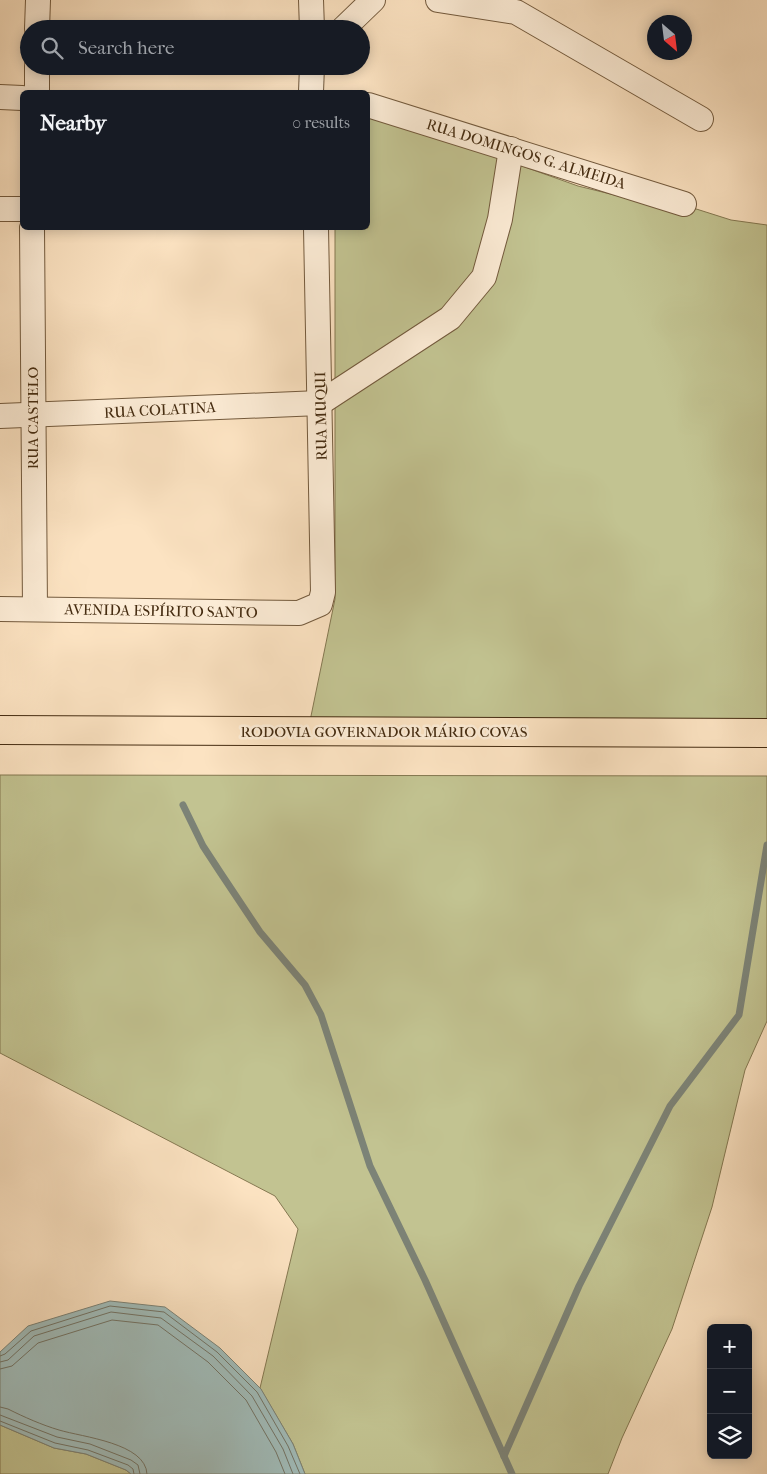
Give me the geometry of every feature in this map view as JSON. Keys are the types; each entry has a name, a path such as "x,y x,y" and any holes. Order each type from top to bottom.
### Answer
{"main road":[{"name":"RODOVIA GOVERNADOR MÁRIO COVAS","path":"0,730 767,732"}],"street":[{"path":"38,0 38,20"},
{"path":"311,0 312,20"},
{"path":"352,20 373,0"},
{"path":"438,0 521,6 701,119"},
{"path":"37,75 37,90"},
{"path":"0,97 20,98"},
{"name":"RUA DOMINGOS G. ALMEIDA","path":"370,106 684,204"},
{"path":"320,403 450,318 484,277 500,219 511,149"},
{"path":"0,209 20,209"},
{"name":"RUA CASTELO","path":"32,230 35,609"},
{"name":"RUA MUQUI","path":"316,230 323,592 320,604"},
{"name":"RUA COLATINA","path":"0,416 320,403"},
{"name":"AVENIDA ESPÍRITO SANTO","path":"0,610 299,613 320,604"}],"green space":[{"path":"370,117 424,131 578,186 659,206 690,207 731,220 767,225 767,721 310,721 335,599 335,230 370,230"},
{"path":"0,775 767,776 767,1021 745,1070 712,1207 672,1329 622,1438 608,1474 305,1474 293,1444 260,1388 298,1229 275,1196 0,1053"},
{"path":"0,1425 54,1448 86,1454 126,1470 131,1474 0,1474"}],"water":[{"path":"110,1301 165,1307 220,1348 261,1389 293,1444 305,1474 131,1474 126,1470 86,1454 54,1448 0,1425 0,1352 28,1326"}],"waterway":[{"path":"183,805 203,846 220,872 260,932 305,985 321,1015 370,1166 425,1280 512,1474"},
{"path":"504,1456 579,1286 670,1106 739,1015 767,845"}]}
